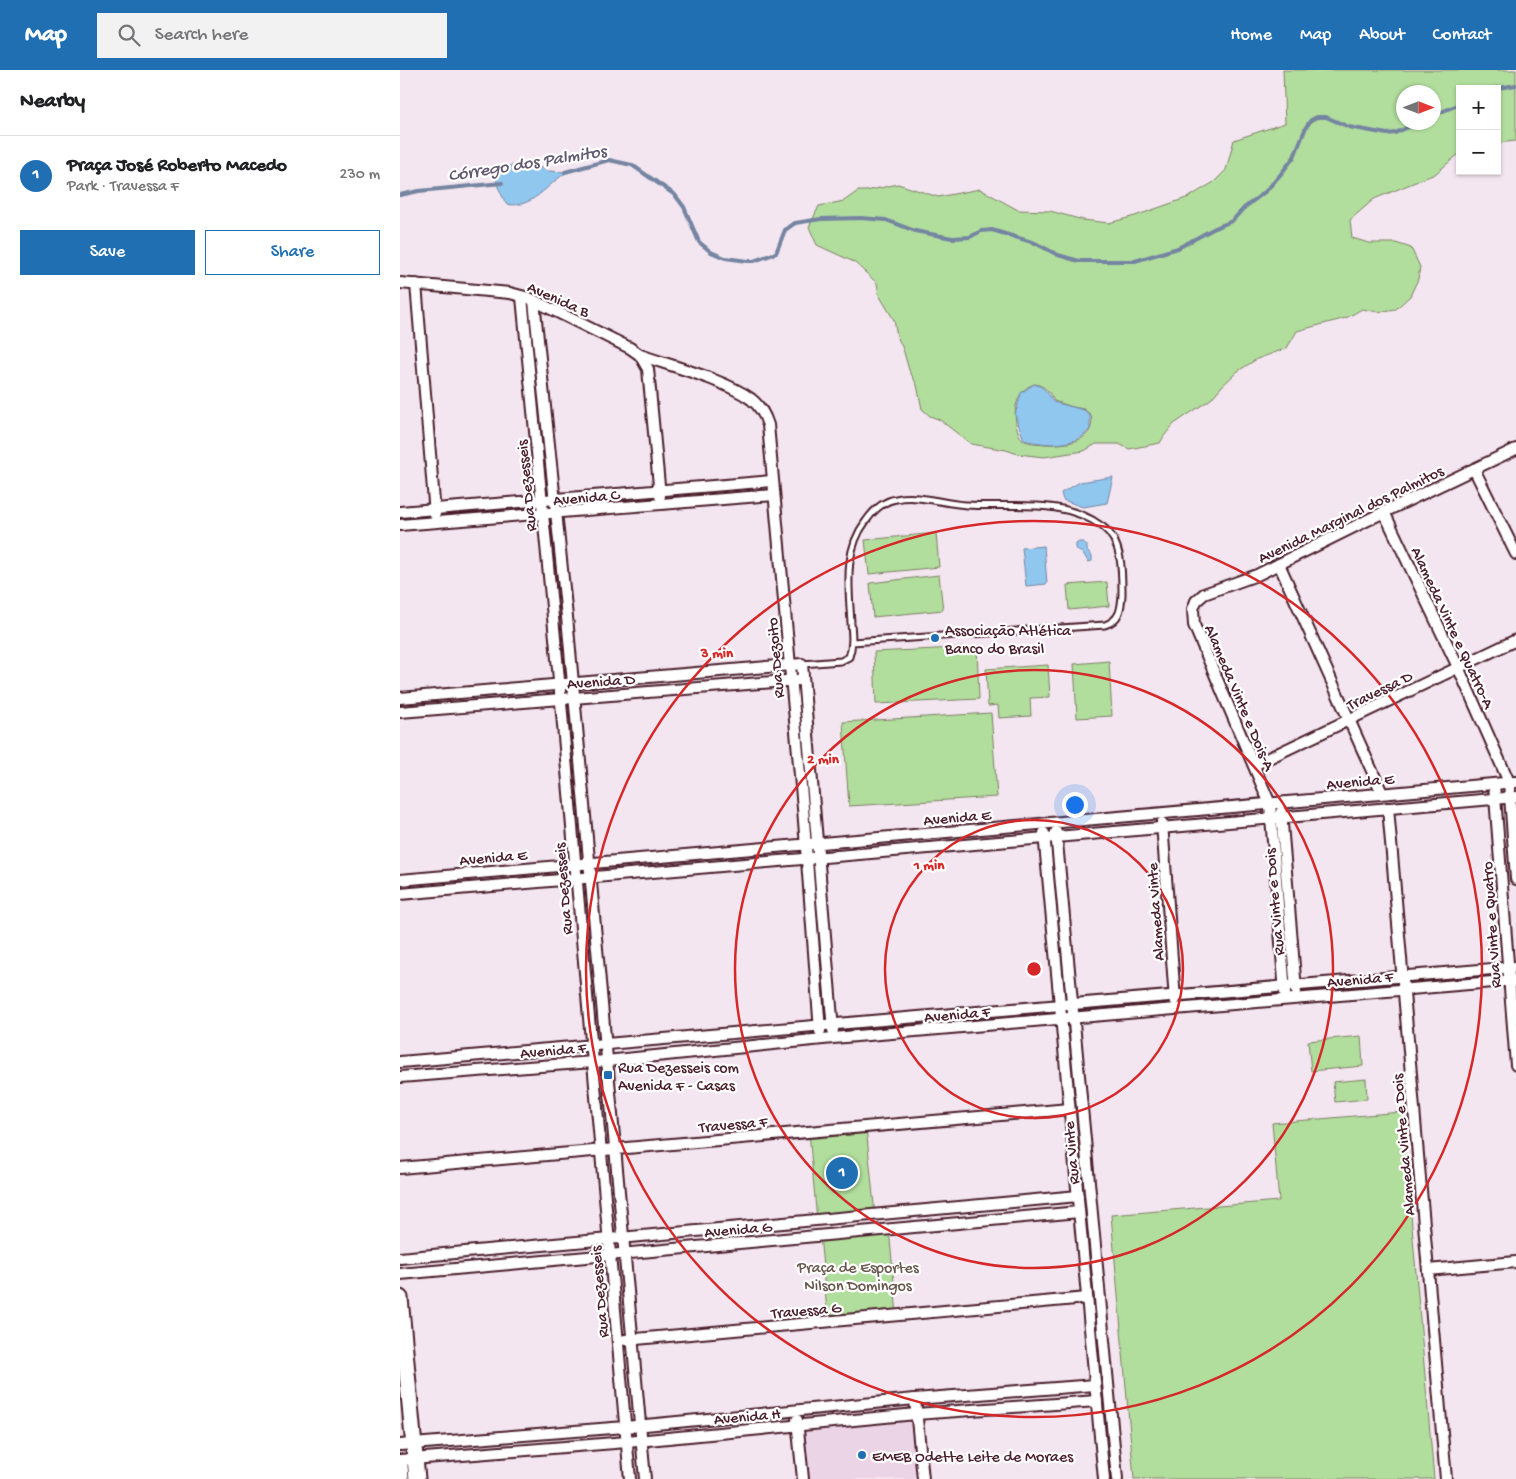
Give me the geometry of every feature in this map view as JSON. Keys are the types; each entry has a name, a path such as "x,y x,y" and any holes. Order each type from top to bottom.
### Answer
{"street":[{"name":"Avenida B","path":"400,283 510,294 522,297 534,301 640,354"},
{"path":"416,284 436,522"},
{"name":"Rua Dezesseis","path":"522,297 560,684 630,1479"},
{"name":"Rua Dezesseis","path":"534,301 573,683 645,1479"},
{"path":"640,354 648,369 661,504"},
{"name":"Rua Dezoito","path":"640,354 725,385 745,396 758,406 766,416 790,666 820,1040"},
{"name":"Avenida Marginal dos Palmitos","path":"1196,601 1204,594 1247,579 1516,449"},
{"path":"1474,469 1516,554"},
{"name":"Avenida C","path":"400,512 772,481"},
{"name":"Avenida C","path":"400,525 774,495"},
{"name":"Alameda Vinte e Quatro-A","path":"1384,512 1512,782"},
{"path":"1279,564 1382,793"},
{"name":"Alameda Vinte e Dois-A","path":"1196,601 1192,613 1194,625 1254,765 1275,803"},
{"name":"Travessa D","path":"1254,765 1516,640"},
{"name":"Avenida D","path":"400,698 790,666 806,671"},
{"name":"Rua Dezoito","path":"806,671 817,858 833,1038"},
{"name":"Avenida D","path":"400,712 791,680 806,671"},
{"name":"Avenida E","path":"400,880 1512,782"},
{"name":"Rua Vinte e Quatro","path":"1512,782 1516,879"},
{"name":"Rua Vinte e Quatro","path":"1494,784 1512,967 1516,1065"},
{"name":"Avenida E","path":"400,894 1513,797"},
{"name":"Rua Vinte e Dois","path":"1275,803 1291,999"},
{"name":"Alameda Vinte e Dois","path":"1388,808 1446,1479"},
{"name":"Alameda Vinte","path":"1162,814 1176,1009"},
{"name":"Rua Vinte","path":"1055,823 1117,1479"},
{"name":"Rua Vinte","path":"1044,824 1060,1019 1104,1479"},
{"name":"Avenida F","path":"400,1062 1512,967"},
{"name":"Avenida F","path":"400,1077 606,1060 833,1038 1512,981"},
{"name":"Travessa F","path":"400,1168 1069,1109"},
{"name":"Avenida G","path":"400,1258 608,1238 856,1218 1078,1196"},
{"name":"Avenida G","path":"400,1274 1079,1212"},
{"path":"856,1218 858,1232"},
{"path":"538,1245 540,1261"},
{"path":"1428,1270 1516,1262"},
{"path":"400,1298 407,1452 417,1479"},
{"name":"Travessa G","path":"618,1341 1087,1298"},
{"name":"Avenida H","path":"407,1452 640,1425 915,1399 1095,1385"},
{"path":"915,1399 923,1479"},
{"name":"Avenida H","path":"407,1452 627,1442 916,1414 1097,1401"},
{"path":"796,1411 803,1479"},
{"path":"400,1466 401,1479"}],"lane":[{"path":"806,671 816,663 845,660 850,655 852,642 849,574 852,546 866,520 879,506 890,500 895,498 915,498 967,505 1049,506 1088,518 1104,528 1117,546 1120,562 1121,605 1120,614 1111,623 1105,625 852,642"},
{"path":"806,671 816,663"}],"shaded area":[{"name":"EMEB Odette Leite de Moraes","path":"913,1422 920,1479 809,1479 805,1430"}],"green space":[{"path":"1283,70 1516,70 1516,141 1501,143 1501,85 1456,85 1456,156 1435,174 1374,199 1350,220 1352,238 1369,243 1396,243 1411,248 1420,267 1418,279 1410,296 1396,309 1378,312 1362,309 1346,318 1297,331 1287,348 1257,359 1238,371 1211,399 1174,424 1160,443 1129,449 1119,444 1096,444 1084,451 1044,457 1018,454 971,444 940,420 930,416 922,409 917,385 909,370 897,336 894,320 879,295 877,283 854,262 817,245 809,227 819,206 844,201 858,191 898,184 938,197 980,189 1018,210 1050,211 1083,220 1109,223 1189,197 1214,182 1226,170 1234,140 1285,123","holes":["1035,384 1041,386 1050,394 1054,401 1084,409 1091,415 1092,424 1084,437 1061,444 1030,443 1022,439 1016,423 1016,406 1022,392 1027,387"]},
{"path":"936,533 939,567 869,574 865,540"},
{"path":"939,575 943,610 873,617 870,583"},
{"path":"1107,582 1109,606 1069,610 1067,585"},
{"path":"977,647 979,699 876,704 874,652"},
{"path":"1109,661 1112,716 1077,718 1074,664"},
{"path":"1048,665 1050,697 1030,698 1031,716 999,718 998,705 988,706 986,669"},
{"path":"991,713 997,797 849,806 843,722"},
{"path":"1361,1036 1363,1066 1311,1071 1308,1041"},
{"path":"1366,1079 1367,1099 1335,1102 1333,1082"},
{"path":"1402,1112 1434,1479 1134,1479 1111,1215 1279,1201 1272,1123"},
{"path":"866,1127 875,1215 817,1221 809,1132"},
{"name":"Praça de Esportes Nilson Domingos","path":"889,1229 897,1315 828,1322 820,1235"}],"water":[{"path":"505,166 537,166 547,171 568,172 532,199 516,205 506,204 498,187 495,172"},
{"path":"1034,384 1044,389 1053,402 1084,410 1090,415 1090,429 1084,435 1068,442 1050,444 1024,440 1015,415 1021,393"},
{"path":"1113,477 1107,503 1083,507 1063,500 1061,493 1080,482"},
{"path":"1079,542 1087,545 1092,561 1088,562 1085,556 1076,549 1076,544"},
{"path":"1044,546 1047,584 1026,586 1022,548"}],"waterway":[{"name":"Córrego dos Palmitos","path":"1501,88 1516,85"},
{"name":"Córrego dos Palmitos","path":"1441,112 1456,106"},
{"name":"Córrego dos Palmitos","path":"565,172 609,160 632,165 675,195 684,207 699,242 711,252 725,258 754,261 776,253 785,230 795,223 821,219 861,218 886,220 915,231 952,238 970,237 981,231 992,230 1035,243 1058,255 1079,261 1135,261 1178,248 1232,221 1244,208 1266,191 1280,175 1294,157 1306,127 1311,120 1317,117 1326,117 1349,127 1387,134 1402,130"},
{"name":"Córrego dos Palmitos","path":"400,195 419,191 502,183"}],"place":[{"name":"Associação Atlética Banco do Brasil","path":"935,638"},
{"name":"Rua Dezesseis com Avenida F - Casas","path":"608,1075"},
{"name":"Praça José Roberto Macedo","path":"842,1173"},
{"name":"EMEB Odette Leite de Moraes","path":"862,1455"}]}
